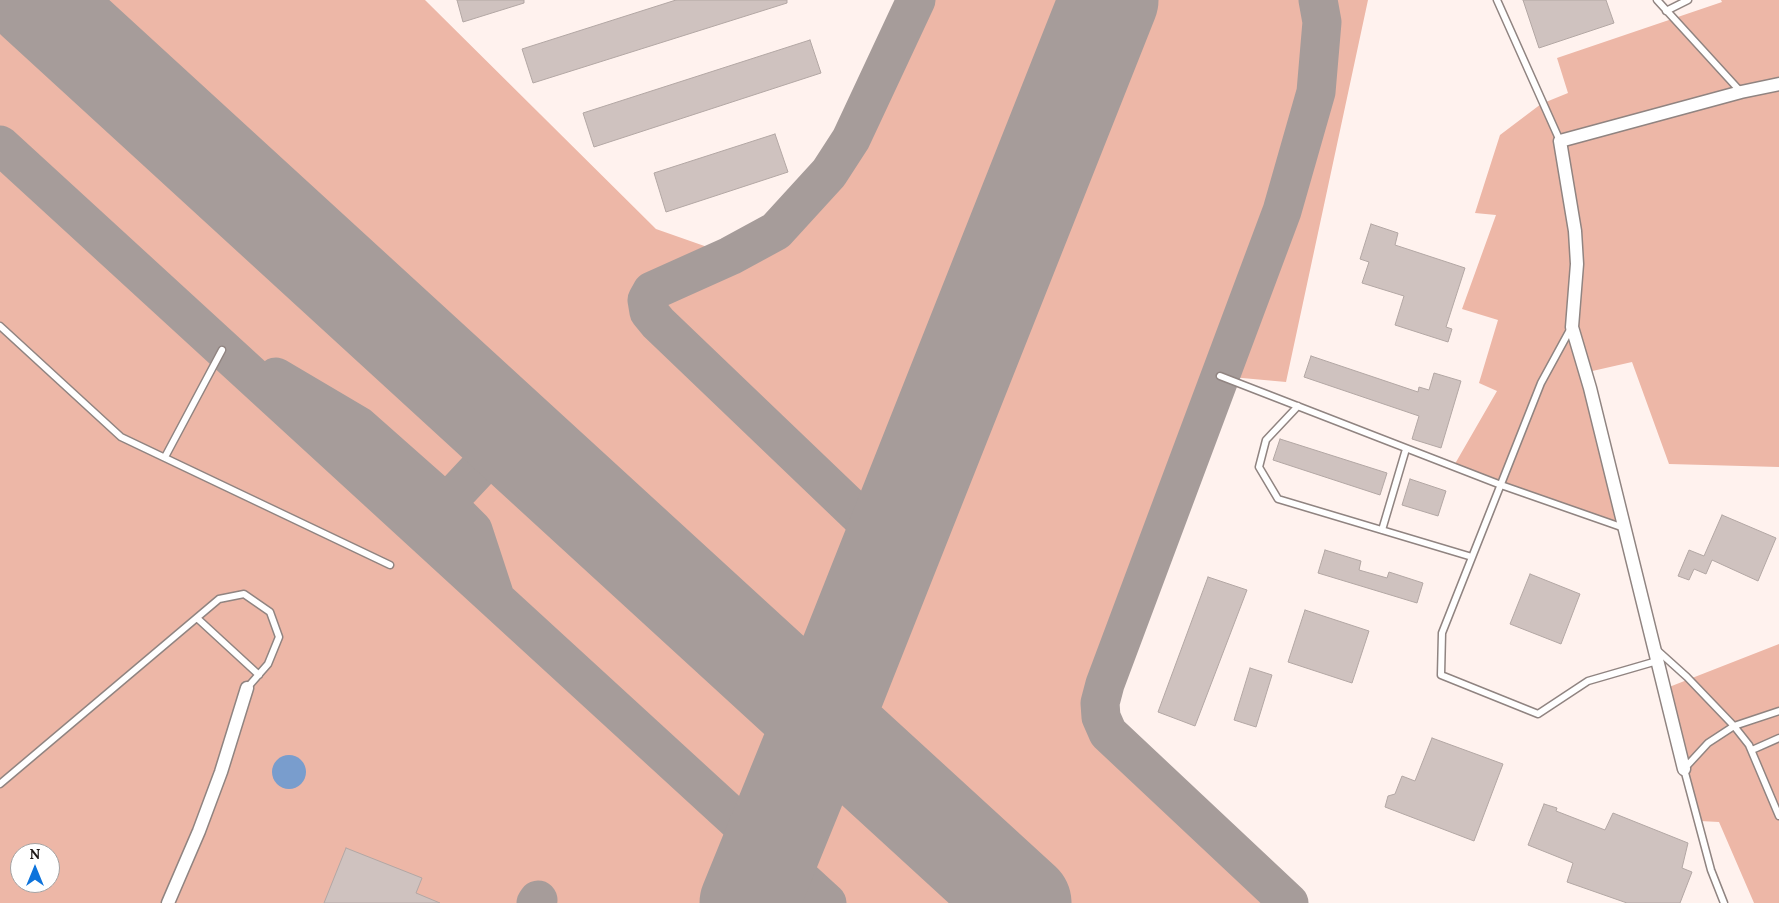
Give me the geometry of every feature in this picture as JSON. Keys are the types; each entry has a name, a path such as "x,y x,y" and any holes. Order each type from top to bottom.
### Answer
{"street":[{"path":"1684,769 1590,388 1572,327 1577,264 1575,231 1560,141 1741,92 1779,84"},
{"path":"168,903 199,831 221,772 247,688"}],"lane":[{"path":"1497,0 1560,141"},
{"path":"1657,0 1741,92"},
{"path":"1666,11 1688,0"},
{"path":"0,326 121,437 390,565"},
{"path":"1572,327 1541,383 1442,633 1440,675 1538,714 1588,681 1657,661"},
{"path":"164,457 222,350"},
{"path":"1220,376 1501,485 1624,528"},
{"path":"1298,406 1266,440 1259,468 1278,499 1472,557"},
{"path":"1382,530 1406,448"},
{"path":"0,784 219,599 244,594 270,612 280,637 268,664 247,688"},
{"path":"197,618 259,675"},
{"path":"1654,648 1688,677 1734,726 1752,750 1779,816"},
{"path":"1724,903 1711,870 1684,769 1708,743 1734,726 1779,711"},
{"path":"1752,750 1779,738"}],"shaded area":[{"path":"0,0 425,0 656,229 713,249 776,231 829,173 851,139 916,0 1368,0 1286,382 1220,376 1142,550 1084,711 1086,725 1093,737 1271,903 0,903"},
{"path":"1721,0 1779,0 1779,467 1669,464 1632,362 1588,372 1622,525 1452,469 1497,391 1479,383 1498,320 1462,309 1496,215 1475,213 1500,135 1541,104 1568,93 1557,58 1722,2"},
{"path":"1779,644 1779,903 1754,903 1719,822 1700,821 1664,689"}],"water":[{"path":"289,755 301,760 306,772 301,784 289,789 277,784 272,772 277,760"}],"building":[{"path":"457,0 524,0 524,3 463,22"},
{"path":"676,0 787,0 787,3 533,83 522,49"},
{"path":"1523,0 1606,0 1614,23 1539,48"},
{"path":"810,40 821,73 594,147 583,113"},
{"path":"775,134 788,172 666,212 654,173"},
{"path":"1371,224 1398,233 1395,245 1465,268 1446,327 1452,329 1448,342 1395,325 1404,296 1362,283 1369,262 1360,259"},
{"path":"1311,356 1418,392 1419,387 1429,390 1434,373 1461,381 1441,448 1412,439 1419,416 1304,377"},
{"path":"1280,439 1387,473 1380,495 1273,460"},
{"path":"1410,479 1446,491 1438,516 1402,505"},
{"path":"1722,515 1776,538 1758,581 1712,560 1706,574 1694,569 1689,580 1678,576 1689,550 1704,556"},
{"path":"1325,550 1361,561 1359,570 1387,578 1389,572 1423,583 1417,603 1318,573"},
{"path":"1530,574 1580,594 1561,644 1510,624"},
{"path":"1208,577 1247,590 1195,726 1158,712"},
{"path":"1305,610 1369,631 1352,683 1288,662"},
{"path":"1250,668 1272,675 1256,727 1234,720"},
{"path":"1432,738 1503,764 1474,841 1385,807 1388,796 1395,794 1402,776 1415,781"},
{"path":"1544,804 1557,808 1556,811 1605,830 1613,813 1688,843 1682,868 1692,872 1680,903 1627,903 1567,882 1573,863 1528,845"},
{"path":"346,848 422,878 416,893 440,903 324,903"}],"taxiway":[{"path":"892,547 658,323 649,312 647,300 652,291 730,256 776,231 829,173 851,139 916,0"},
{"path":"1289,903 1108,733 1101,717 1100,703 1105,684 1282,211 1316,92 1322,22 1318,0"},
{"path":"0,145 827,903"},
{"path":"276,377 359,426 446,503 473,530 495,597"},
{"path":"428,523 511,434"}],"runway":[{"path":"36,0 1022,903"},
{"path":"749,903 1109,0"}]}
